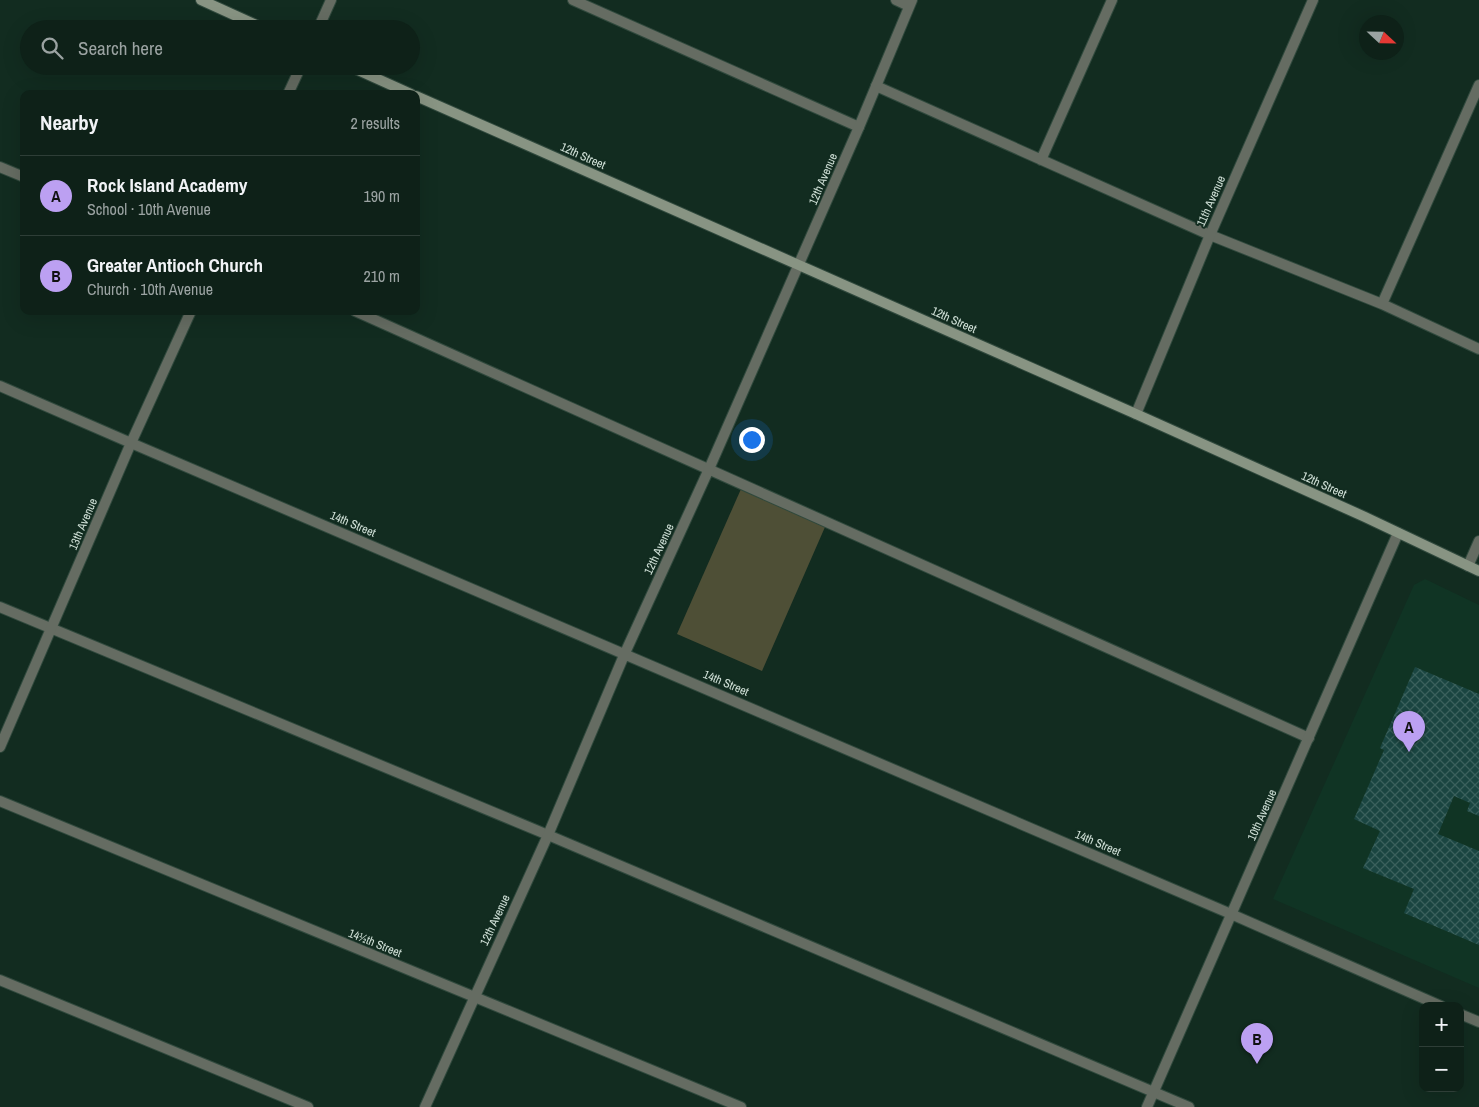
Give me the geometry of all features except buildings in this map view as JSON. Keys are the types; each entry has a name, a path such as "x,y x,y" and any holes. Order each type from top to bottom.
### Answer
{"street":[{"path":"201,0 245,20"},
{"path":"322,20 331,0"},
{"path":"573,0 859,127"},
{"path":"896,0 910,3"},
{"path":"1042,160 1112,0"},
{"name":"11th Avenue","path":"1136,414 1210,235 1313,0"},
{"name":"12th Avenue","path":"425,1107 473,997 548,835 625,653 799,265 910,3"},
{"path":"290,90 297,75"},
{"path":"369,75 402,90"},
{"path":"1382,304 1479,85"},
{"path":"876,86 1210,235 1382,304 1479,349"},
{"name":"12th Street","path":"420,98 1136,414 1479,571"},
{"path":"0,167 20,175"},
{"name":"13th Avenue","path":"0,747 131,443 189,315"},
{"path":"364,315 1310,738"},
{"name":"14th Street","path":"0,386 625,653 1432,1002"},
{"name":"10th Avenue","path":"1147,1107 1310,738 1398,533"},
{"path":"1468,566 1479,541"},
{"path":"0,607 548,835 1189,1107"},
{"name":"14½th Street","path":"0,801 740,1107"},
{"path":"0,980 308,1107"},
{"path":"1464,1016 1479,1022"}],"shaded area":[{"path":"741,489 825,527 762,671 677,634"},
{"path":"1425,579 1479,605 1479,988 1273,899 1414,585"}],"place":[{"name":"Rock Island Academy","path":"1409,752"},
{"name":"Greater Antioch Church","path":"1257,1064"}]}
